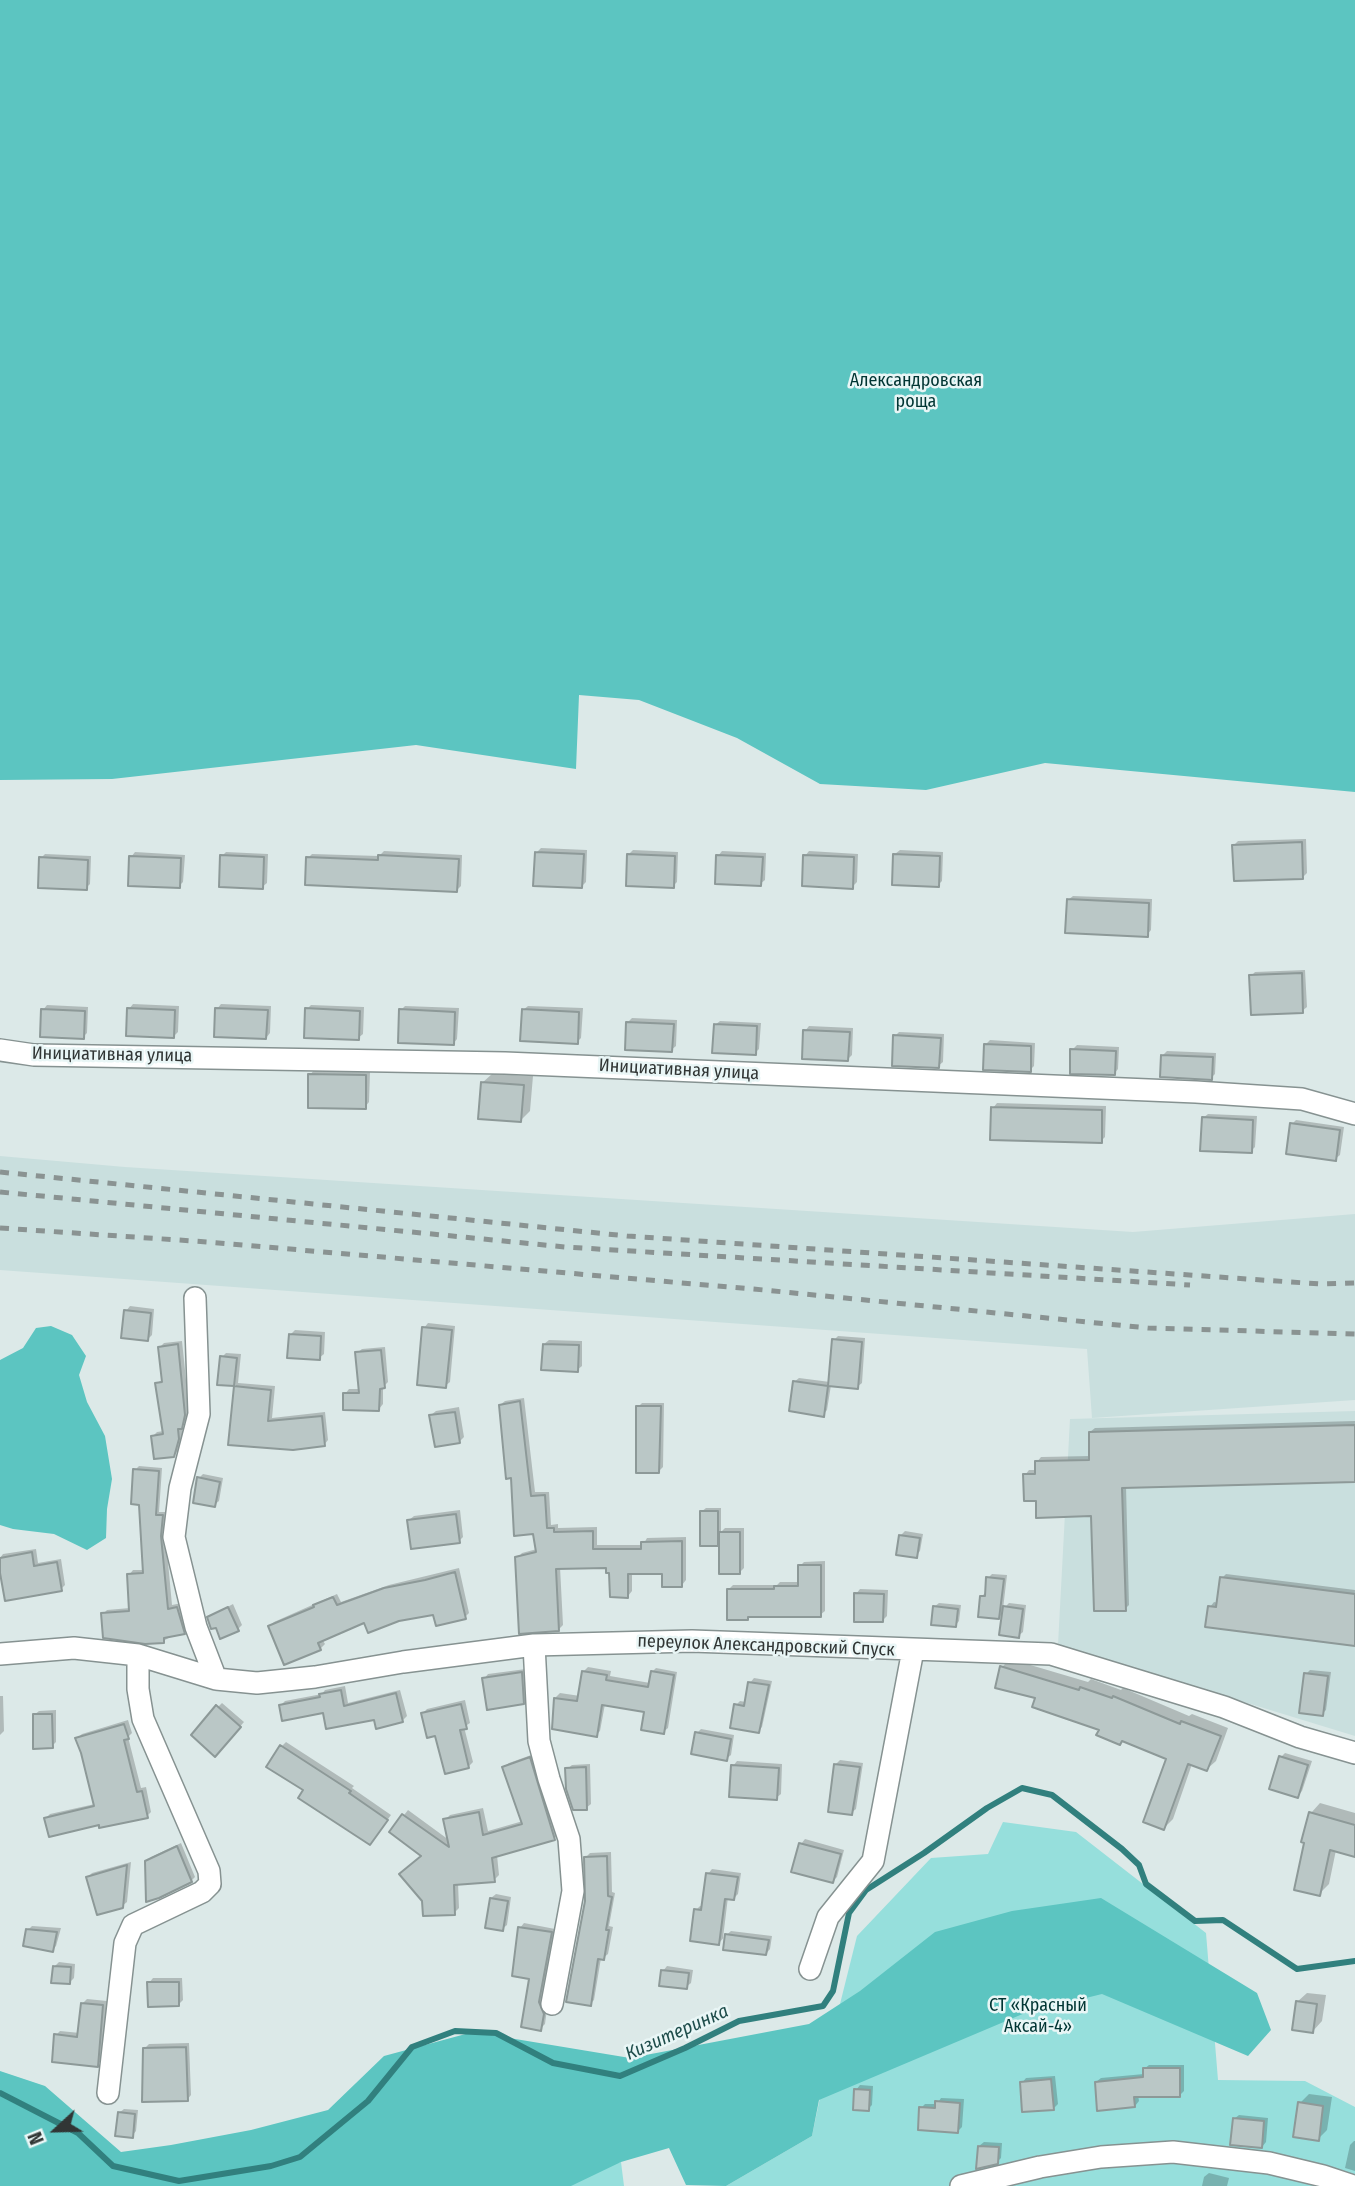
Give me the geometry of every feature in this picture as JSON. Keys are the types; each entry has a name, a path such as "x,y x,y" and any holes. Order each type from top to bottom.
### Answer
{"street":[{"name":"Инициативная улица","path":"0,1050 34,1055 505,1063 1196,1092 1302,1099 1355,1114"},
{"path":"195,1298 199,1414 180,1488 174,1537 196,1627 216,1679"},
{"name":"переулок Александровский Спуск","path":"0,1654 74,1647 138,1655 216,1679 257,1683 534,1645 692,1641 1051,1654 1224,1707 1300,1737 1355,1753"},
{"path":"534,1645 539,1741 569,1839 573,1891 552,2004"},
{"name":"переулок Александровский Спуск","path":"810,1969 828,1917 873,1861 913,1650"},
{"path":"108,2093 128,1934 133,1925 202,1892 210,1884 209,1871 143,1719 138,1689 138,1655"},
{"path":"961,2186 1040,2167 1089,2159 1173,2152 1269,2163 1323,2175 1340,2184"}],"shaded area":[{"path":"0,1156 125,1167 1133,1232 1355,1214 1355,1400 1092,1418 1087,1349 0,1270"},
{"path":"1355,1411 1355,1736 1058,1645 1070,1419"}],"green space":[{"name":"Александровская роща","path":"0,0 1355,0 1355,792 1045,763 926,790 820,784 737,738 639,700 579,695 576,769 416,745 112,779 0,780"},
{"path":"51,1326 72,1335 86,1356 79,1375 87,1402 105,1436 112,1479 106,1538 87,1550 54,1534 0,1525 0,1360 23,1348 36,1328"},
{"name":"СТ «Красный Аксай-4»","path":"1003,1822 1076,1832 1206,1933 1218,2080 1305,2081 1355,2107 1355,2186 726,2186 812,2136 857,1936 931,1858 988,1854"},
{"path":"1101,1898 1257,1993 1271,2030 1248,2056 1102,1994 1025,2013 819,2100 812,2136 726,2186 686,2185 669,2148 621,2162 571,2186 0,2186 0,2071 45,2086 121,2152 171,2145 251,2130 328,2110 384,2056 473,2032 630,2058 809,2024 860,1991 935,1932 1012,1911"},
{"path":"621,2162 624,2186 535,2186"}],"building":[{"path":"1302,842 1303,879 1234,881 1232,845"},
{"path":"535,852 584,854 582,888 533,886"},
{"path":"627,854 675,856 674,888 626,886"},
{"path":"893,854 940,856 939,887 892,885"},
{"path":"220,855 264,857 263,889 219,887"},
{"path":"378,855 459,859 457,892 305,885 306,857 378,860"},
{"path":"716,855 763,857 761,886 715,884"},
{"path":"803,855 854,857 853,889 802,886"},
{"path":"129,856 181,858 180,888 128,886"},
{"path":"39,857 88,860 87,890 38,888"},
{"path":"1067,899 1149,903 1148,937 1065,933"},
{"path":"1302,973 1303,1013 1251,1015 1249,975"},
{"path":"127,1008 175,1010 174,1038 126,1036"},
{"path":"215,1008 268,1010 266,1039 214,1037"},
{"path":"305,1008 360,1011 359,1040 304,1038"},
{"path":"41,1009 85,1011 84,1039 40,1037"},
{"path":"399,1009 455,1012 454,1045 398,1043"},
{"path":"522,1009 579,1012 578,1044 520,1041"},
{"path":"626,1022 674,1024 672,1052 625,1050"},
{"path":"714,1024 757,1026 756,1055 712,1053"},
{"path":"803,1030 850,1032 848,1061 802,1059"},
{"path":"893,1035 941,1038 939,1068 892,1066"},
{"path":"984,1044 1031,1046 1031,1072 983,1070"},
{"path":"1070,1049 1116,1051 1115,1075 1070,1074"},
{"path":"1161,1055 1213,1057 1212,1080 1160,1077"},
{"path":"308,1074 366,1075 366,1109 308,1108"},
{"path":"481,1082 524,1085 521,1122 478,1119"},
{"path":"991,1107 1102,1110 1102,1143 990,1140"},
{"path":"1202,1117 1253,1120 1252,1153 1200,1151"},
{"path":"1290,1123 1340,1130 1336,1161 1286,1154"},
{"path":"124,1310 151,1313 148,1341 121,1338"},
{"path":"422,1327 452,1330 446,1388 417,1385"},
{"path":"289,1334 321,1336 320,1360 287,1358"},
{"path":"832,1339 862,1342 858,1389 828,1386"},
{"path":"178,1344 185,1415 182,1429 178,1429 179,1439 174,1457 154,1459 151,1436 163,1434 155,1383 162,1382 158,1347"},
{"path":"543,1344 579,1345 578,1372 541,1370"},
{"path":"381,1350 385,1388 380,1389 379,1411 343,1410 343,1393 359,1393 355,1352"},
{"path":"220,1356 237,1358 234,1386 217,1385"},
{"path":"793,1381 828,1386 824,1417 789,1411"},
{"path":"234,1386 271,1390 268,1421 322,1416 325,1446 293,1450 228,1445"},
{"path":"520,1401 531,1496 545,1495 547,1528 554,1528 554,1532 593,1531 593,1549 641,1549 641,1542 682,1541 682,1587 662,1587 662,1574 628,1574 628,1598 610,1597 609,1573 606,1573 606,1568 556,1569 559,1631 519,1634 515,1557 536,1552 533,1534 514,1536 511,1478 506,1479 499,1405"},
{"path":"636,1406 661,1406 659,1473 636,1473"},
{"path":"455,1412 460,1443 435,1447 429,1415"},
{"path":"1355,1425 1355,1482 1122,1488 1126,1611 1094,1611 1091,1516 1036,1518 1036,1501 1024,1501 1023,1474 1035,1474 1035,1461 1089,1460 1089,1432"},
{"path":"133,1469 159,1471 156,1515 163,1515 161,1536 168,1609 177,1607 185,1634 164,1638 164,1643 145,1644 103,1638 101,1613 129,1611 127,1574 143,1573 139,1505 131,1504"},
{"path":"197,1477 220,1482 215,1507 193,1503"},
{"path":"700,1511 718,1511 718,1546 700,1546"},
{"path":"456,1514 460,1543 411,1549 407,1520"},
{"path":"719,1532 740,1532 740,1574 719,1574"},
{"path":"899,1535 920,1538 917,1558 896,1555"},
{"path":"32,1552 34,1566 57,1562 62,1591 5,1601 0,1558"},
{"path":"798,1565 821,1565 821,1617 748,1617 748,1620 727,1620 727,1589 798,1586"},
{"path":"455,1572 466,1619 436,1626 433,1615 399,1621 368,1633 364,1623 318,1643 321,1650 284,1665 268,1626 333,1597 337,1605 384,1588"},
{"path":"986,1577 1004,1579 999,1619 978,1617 980,1596 985,1596"},
{"path":"1220,1577 1355,1594 1355,1646 1205,1627 1208,1606 1216,1607"},
{"path":"854,1593 884,1594 883,1622 854,1622"},
{"path":"933,1606 958,1609 956,1627 931,1625"},
{"path":"1003,1606 1023,1609 1019,1638 999,1635"},
{"path":"228,1607 239,1631 220,1639 216,1628 211,1629 207,1617"},
{"path":"1000,1666 1079,1690 1080,1687 1112,1698 1113,1696 1180,1724 1181,1721 1221,1736 1207,1771 1188,1764 1164,1830 1143,1822 1166,1759 1122,1741 1120,1745 1096,1735 1099,1730 1032,1707 1035,1698 995,1688"},
{"path":"582,1671 607,1675 606,1680 648,1687 651,1671 674,1675 664,1734 641,1730 644,1712 602,1705 597,1737 552,1729 554,1698 577,1701"},
{"path":"522,1672 524,1704 487,1710 482,1678"},
{"path":"1304,1673 1328,1676 1323,1716 1299,1713"},
{"path":"748,1682 769,1685 759,1733 730,1728 734,1704 744,1706"},
{"path":"341,1690 344,1706 396,1693 403,1722 376,1729 374,1720 326,1729 323,1713 282,1721 279,1705"},
{"path":"461,1704 467,1729 460,1730 469,1768 445,1774 435,1736 427,1738 421,1713"},
{"path":"216,1705 241,1727 215,1757 191,1735"},
{"path":"33,1714 52,1714 53,1748 33,1749"},
{"path":"124,1724 129,1739 124,1740 137,1792 142,1791 148,1818 99,1828 99,1825 49,1837 44,1818 94,1806 75,1738"},
{"path":"695,1732 731,1739 727,1761 691,1754"},
{"path":"280,1745 351,1791 349,1793 388,1820 370,1845 298,1798 303,1790 266,1767"},
{"path":"1279,1756 1308,1765 1298,1798 1269,1789"},
{"path":"530,1757 555,1840 492,1858 495,1882 454,1885 455,1915 423,1916 422,1901 399,1874 421,1856 389,1832 402,1814 449,1847 443,1819 479,1812 483,1835 522,1824 502,1767"},
{"path":"834,1764 860,1767 852,1815 828,1812"},
{"path":"731,1765 779,1768 777,1800 729,1797"},
{"path":"586,1767 587,1810 573,1810 566,1789 565,1768"},
{"path":"1309,1812 1355,1825 1355,1857 1330,1850 1320,1896 1294,1890 1304,1843 1301,1842"},
{"path":"799,1843 841,1854 833,1883 791,1872"},
{"path":"177,1846 192,1882 146,1902 145,1861"},
{"path":"607,1856 608,1896 612,1897 604,1960 598,1959 591,2006 566,2002 585,1901 584,1857"},
{"path":"127,1865 123,1908 97,1915 86,1877"},
{"path":"706,1873 738,1877 734,1900 725,1899 719,1945 690,1941 694,1909 701,1910"},
{"path":"490,1898 508,1901 503,1931 485,1928"},
{"path":"518,1927 552,1932 539,2002 544,2014 541,2031 521,2027 529,1979 512,1976"},
{"path":"26,1929 57,1932 53,1952 23,1946"},
{"path":"725,1934 769,1940 766,1955 723,1950"},
{"path":"53,1966 71,1967 70,1984 51,1983"},
{"path":"661,1970 689,1973 687,1989 659,1986"},
{"path":"147,1982 179,1982 179,2006 148,2007"},
{"path":"1296,2001 1317,2004 1313,2033 1292,2030"},
{"path":"81,2003 103,2005 98,2067 52,2062 54,2034 77,2037"},
{"path":"186,2047 188,2101 142,2102 143,2048"},
{"path":"1143,2068 1180,2068 1180,2097 1134,2097 1135,2107 1097,2111 1095,2082 1143,2077"},
{"path":"1051,2079 1054,2110 1022,2112 1020,2082"},
{"path":"854,2089 870,2090 869,2111 853,2110"},
{"path":"935,2101 960,2103 958,2133 918,2130 919,2107 935,2108"},
{"path":"1298,2102 1323,2106 1319,2141 1293,2137"},
{"path":"118,2112 135,2114 133,2138 115,2136"},
{"path":"1233,2118 1264,2121 1262,2148 1230,2145"},
{"path":"978,2146 999,2147 998,2164 976,2169"}],"waterway":[{"name":"Кизитеринка","path":"0,2093 78,2133 113,2166 179,2181 271,2166 300,2157 368,2101 412,2047 455,2031 496,2033 553,2063 620,2076 739,2021 823,2006 833,1991 849,1913 866,1890 987,1808 1022,1788 1052,1795 1122,1849 1139,1865 1146,1884 1195,1921 1223,1920 1297,1969 1355,1961"}],"railway":[{"path":"0,1172 627,1236 1320,1284 1355,1283"},
{"path":"0,1192 565,1247 1190,1285"},
{"path":"0,1228 208,1242 764,1290 1148,1328 1355,1334"}]}
